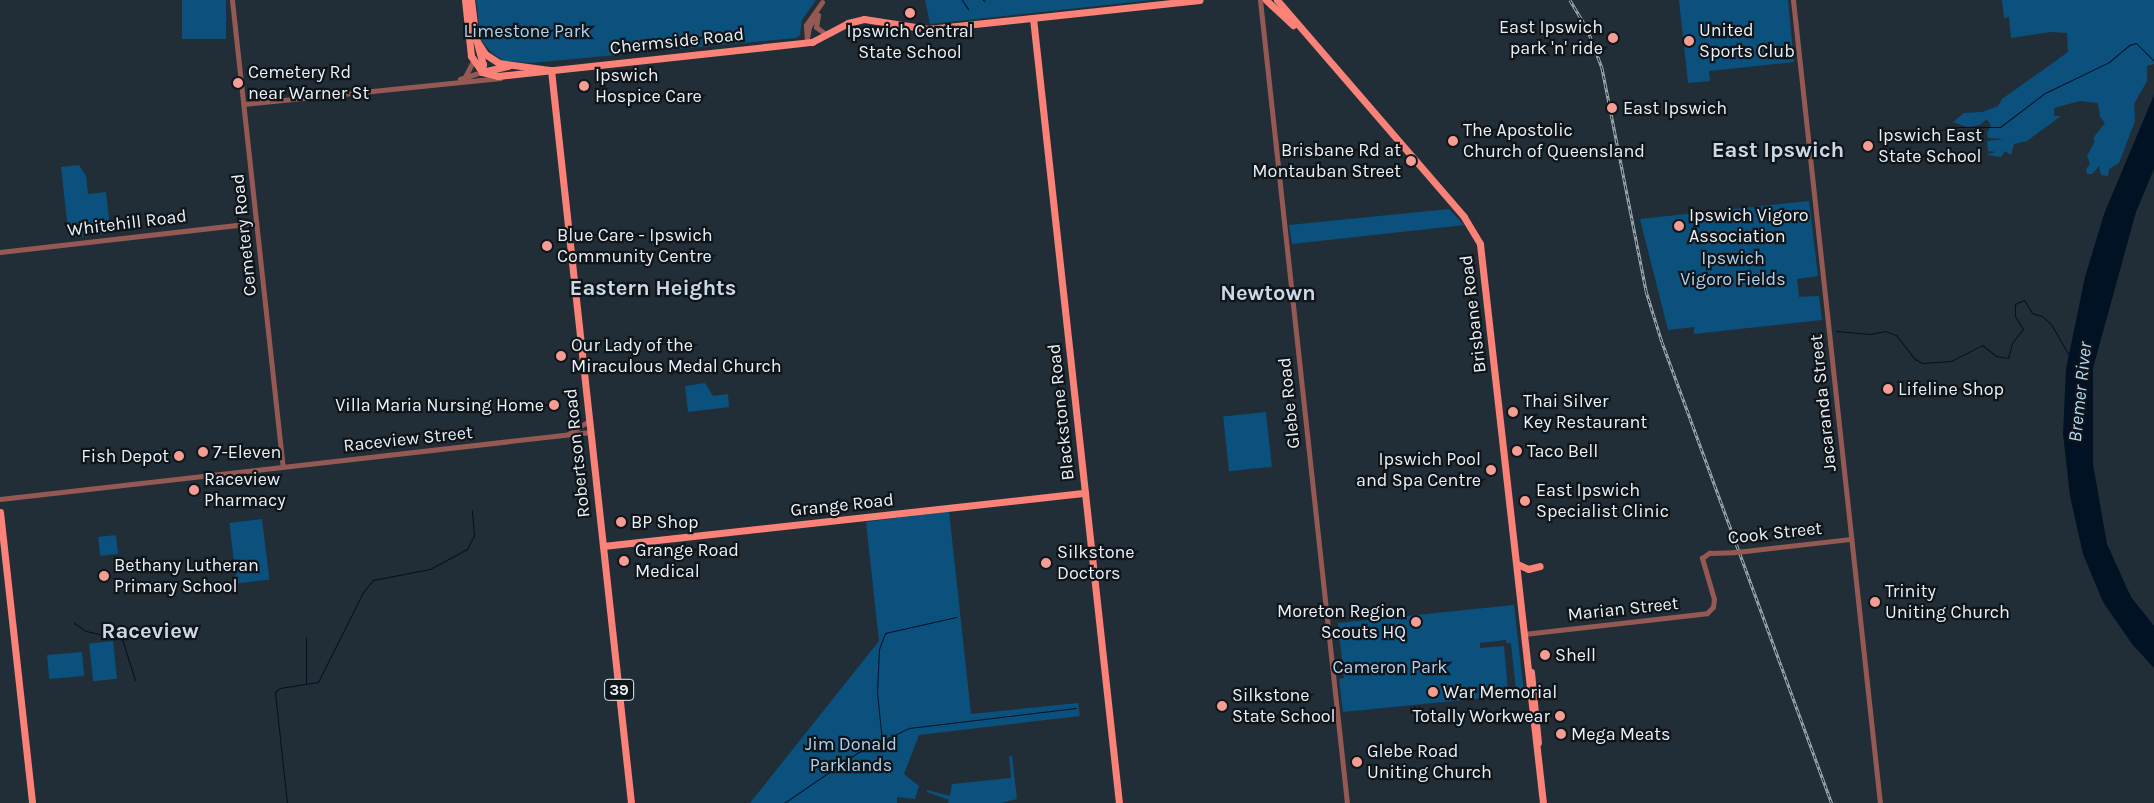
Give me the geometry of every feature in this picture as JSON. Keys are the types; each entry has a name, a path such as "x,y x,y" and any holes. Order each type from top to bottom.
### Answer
{"main road":[{"path":"465,0 482,60 482,72"},
{"path":"472,0 471,26 474,61 482,72 492,76 508,76"},
{"name":"Chermside Road","path":"508,76 816,41 861,19 900,23 928,29 1199,0"},
{"name":"Brisbane Road","path":"1266,0 1275,3 1303,33 1464,217 1478,239 1484,262 1543,803"},
{"name":"Chermside Road","path":"807,41 861,15 880,15 900,23"},
{"name":"Blackstone Road","path":"1033,18 1119,803"},
{"path":"476,40 490,58 509,66"},
{"name":"Chermside Road","path":"482,72 509,66 551,70"},
{"name":"Robertson Road","path":"551,70 631,803"},
{"name":"Grange Road","path":"603,546 1085,493"},
{"path":"0,512 32,803"},
{"path":"1517,564 1528,569 1540,566"}],"street":[{"name":"Cemetery Road","path":"232,0 284,466"},
{"name":"Glebe Road","path":"1260,0 1347,803"},
{"name":"Jacaranda Street","path":"1793,0 1880,803"},
{"path":"807,41 809,27 822,1"},
{"path":"807,41 806,24 822,1"},
{"path":"1261,12 1275,3"},
{"path":"818,12 816,27 823,32"},
{"path":"464,79 474,61"},
{"name":"Chermside Road","path":"464,79 482,72"},
{"name":"Chermside Road","path":"244,104 464,79 508,76"},
{"name":"Whitehill Road","path":"0,252 256,223"},
{"path":"565,435 589,421"},
{"name":"Raceview Street","path":"0,499 590,432"},
{"name":"Cook Street","path":"1714,599 1701,565 1702,556 1851,539"},
{"name":"Marian Street","path":"1524,634 1704,614 1712,610 1714,599"}],"green space":[{"path":"182,0 226,0 226,39 182,39"},
{"name":"Limestone Park","path":"476,0 816,0 802,20 800,35 796,38 531,63 504,61 492,53 481,40"},
{"path":"925,0 1153,0 930,24"},
{"path":"1679,0 1788,0 1794,62 1709,71 1710,81 1688,83"},
{"path":"2002,0 2154,0 2154,64 2147,66 2147,81 2134,104 2135,121 2119,163 2109,169 2108,176 2101,175 2099,166 2092,174 2087,174 2086,169 2090,164 2087,156 2095,141 2093,138 2105,123 2100,117 2098,103 2080,101 2054,108 2054,116 2061,116 2027,141 2014,144 2011,155 2005,151 2001,157 1986,155 1996,152 1988,151 1987,141 2004,139 1988,138 1987,133 1991,126 1987,119 1980,125 1967,127 1953,122 1964,113 1982,112 1998,106 2002,99 2068,52 2067,33 2051,32 2011,38 2009,17 2004,18"},
{"path":"79,165 86,176 88,194 106,192 110,228 105,234 69,238 61,167"},
{"name":"Ipswich Vigoro Fields","path":"1809,201 1818,276 1797,279 1799,297 1819,296 1822,320 1694,334 1694,327 1668,330 1640,219"},
{"path":"1449,209 1464,225 1292,244 1289,225"},
{"path":"705,383 713,396 728,394 729,407 688,412 685,386"},
{"path":"1266,412 1272,467 1229,471 1223,416"},
{"name":"Jim Donald Parklands","path":"949,511 971,714 1078,703 1080,716 919,735 904,774 919,786 915,799 897,797 897,803 750,803 879,641 866,522"},
{"path":"262,519 269,580 237,584 229,523"},
{"path":"116,535 118,554 100,556 98,537"},
{"name":"Cameron Park","path":"1514,605 1524,694 1343,712 1339,679 1344,678 1338,623","holes":["1506,640 1506,643 1511,643 1516,690 1508,691 1504,646 1480,648 1480,643"]},
{"path":"113,641 117,679 93,681 89,644"},
{"path":"82,652 84,676 49,679 47,655"},
{"path":"1009,756 1012,756 1017,799 1001,803 948,803 949,800 927,792 927,790 950,796 952,784 1011,778"}],"water":[{"name":"Bremer River","path":"2154,95 2154,169 2136,212 2093,368 2093,464 2107,544 2131,597 2154,626 2154,668 2132,644 2103,602 2083,554 2070,496 2063,434 2066,369 2085,277 2104,214"}],"waterway":[{"path":"962,0 968,9"},
{"path":"1933,131 1959,127 2000,127 2045,93 2109,62 2129,45 2136,43 2154,61"},
{"path":"1836,331 1870,334 1885,331 1896,335 1915,359 1922,363 1951,361 1982,345 1996,356 2008,358 2012,343 2023,329 2015,316 2015,304 2024,300 2032,313 2042,316 2051,324 2069,355"},
{"path":"287,803 275,692 280,688 318,682 363,592 373,580 430,569 467,549 474,535 472,510"},
{"path":"882,741 877,693 879,649 885,633 956,617"},
{"path":"74,623 86,631 122,639 135,680"},
{"path":"306,637 306,683"},
{"path":"784,803 857,753 909,728 1076,708"}],"railway":[{"path":"1570,0 1587,28 1602,68 1646,291 1662,342 1832,803"}],"place":[{"name":"Ipswich Central State School","path":"910,13"},
{"name":"East Ipswich park 'n' ride","path":"1613,38"},
{"name":"United Sports Club","path":"1689,41"},
{"name":"Cemetery Rd near Warner St","path":"238,83"},
{"name":"Ipswich Hospice Care","path":"584,86"},
{"name":"East Ipswich","path":"1612,108"},
{"name":"The Apostolic Church of Queensland","path":"1453,141"},
{"name":"Ipswich East State School","path":"1868,146"},
{"name":"Brisbane Rd at Montauban Street","path":"1411,161"},
{"name":"Ipswich Vigoro Association","path":"1679,226"},
{"name":"Blue Care - Ipswich Community Centre","path":"547,246"},
{"name":"Our Lady of the Miraculous Medal Church","path":"561,356"},
{"name":"Lifeline Shop","path":"1888,389"},
{"name":"Villa Maria Nursing Home","path":"554,405"},
{"name":"Thai Silver Key Restaurant","path":"1513,412"},
{"name":"Taco Bell","path":"1517,451"},
{"name":"7-Eleven","path":"203,452"},
{"name":"Fish Depot","path":"179,456"},
{"name":"Ipswich Pool and Spa Centre","path":"1491,470"},
{"name":"Raceview Pharmacy","path":"194,490"},
{"name":"East Ipswich Specialist Clinic","path":"1525,501"},
{"name":"BP Shop","path":"621,522"},
{"name":"Grange Road Medical","path":"624,561"},
{"name":"Silkstone Doctors","path":"1046,563"},
{"name":"Bethany Lutheran Primary School","path":"104,576"},
{"name":"Trinity Uniting Church","path":"1875,602"},
{"name":"Moreton Region Scouts HQ","path":"1416,622"},
{"name":"Shell","path":"1545,655"},
{"name":"War Memorial","path":"1433,692"},
{"name":"Silkstone State School","path":"1222,706"},
{"name":"Totally Workwear","path":"1560,716"},
{"name":"Mega Meats","path":"1561,734"},
{"name":"Glebe Road Uniting Church","path":"1357,762"}],"district":[{"name":"East Ipswich","path":"1778,151"},
{"name":"Eastern Heights","path":"653,289"},
{"name":"Newtown","path":"1268,294"},
{"name":"Raceview","path":"150,632"}]}
